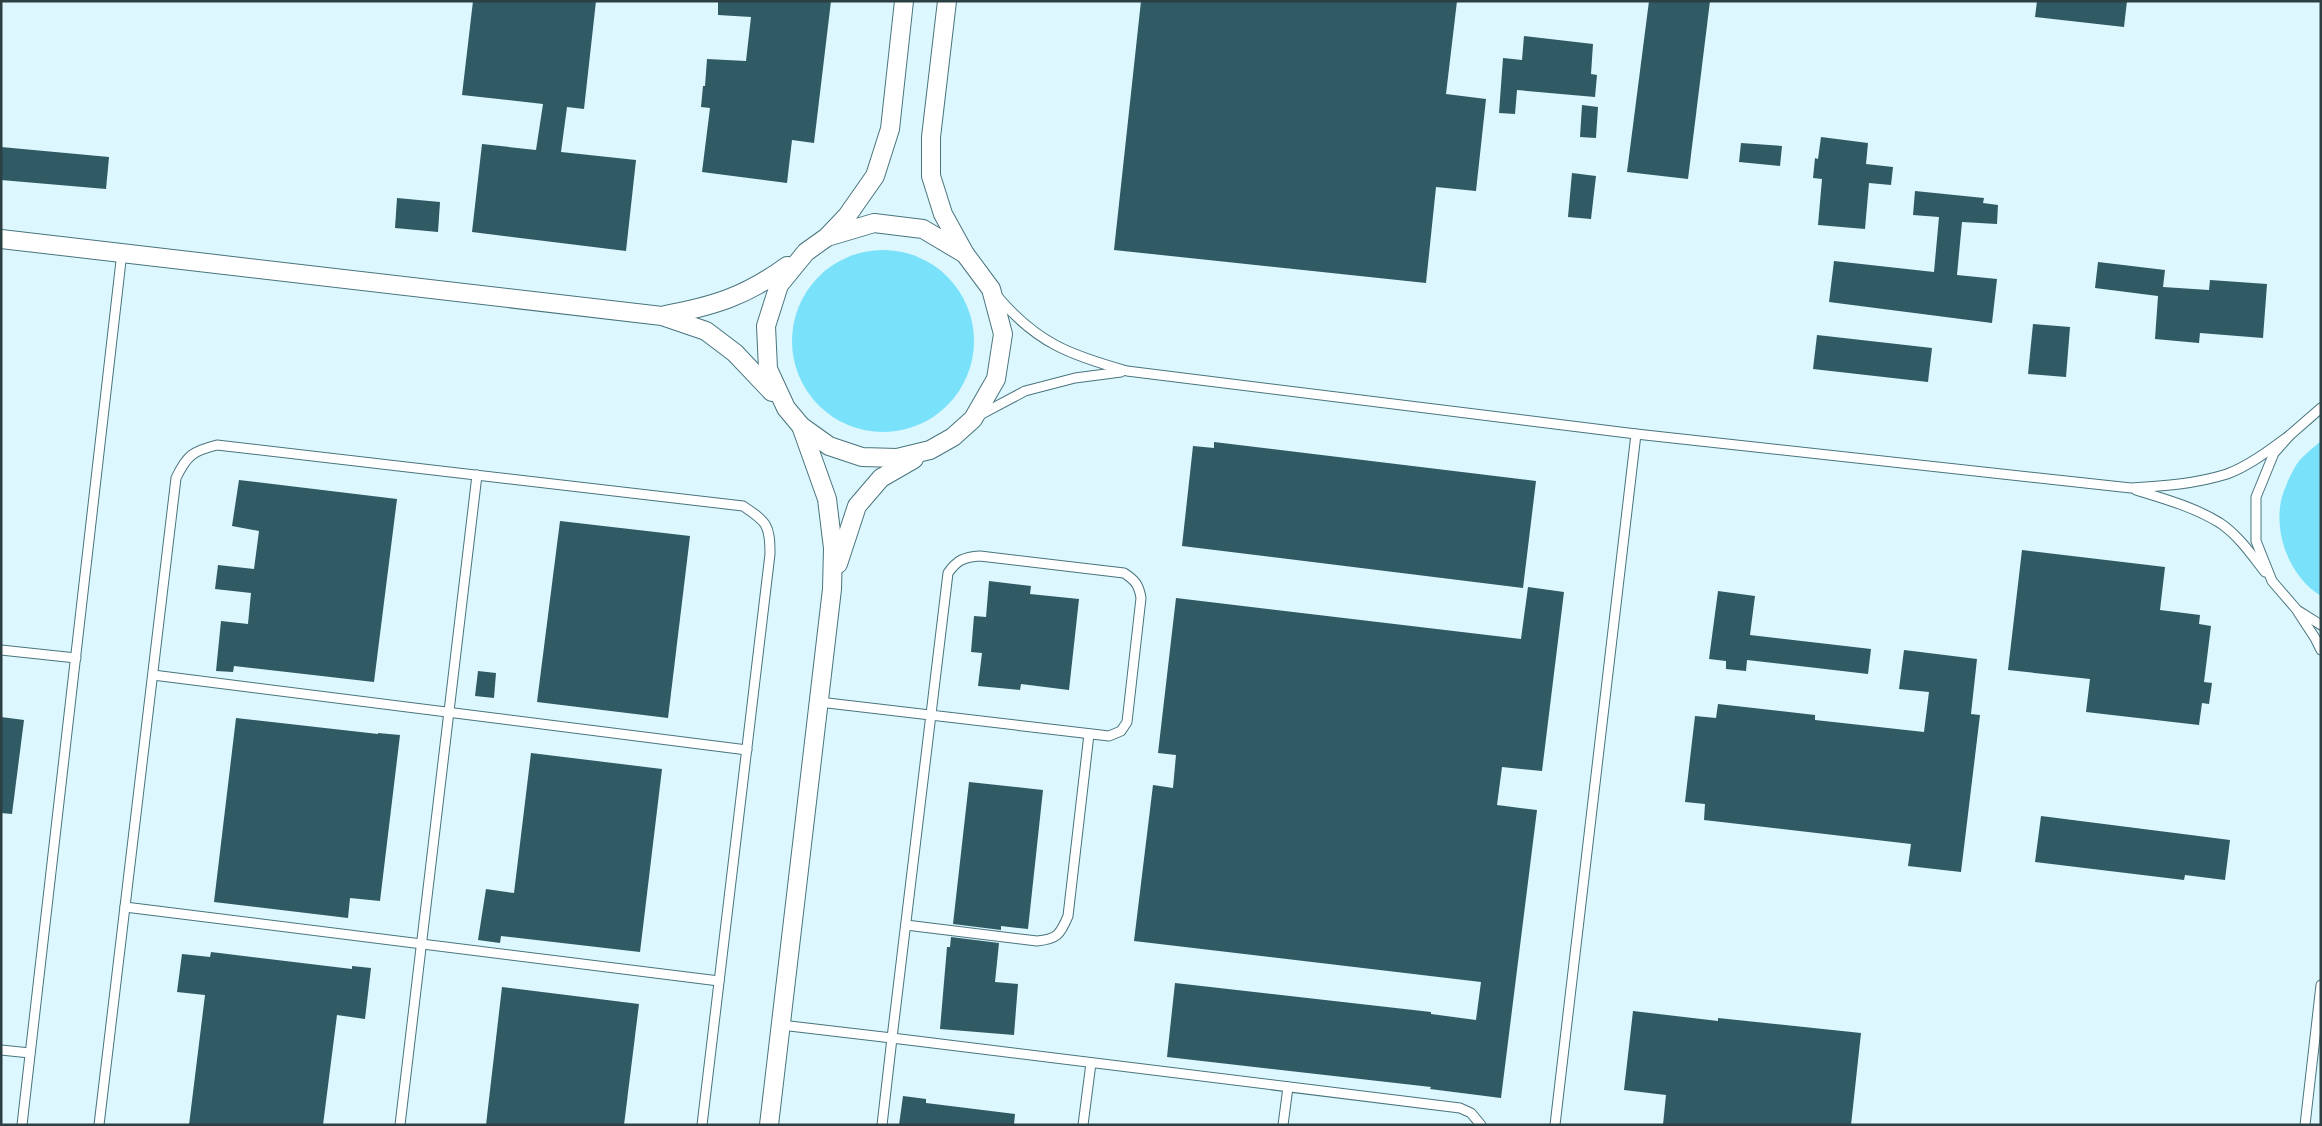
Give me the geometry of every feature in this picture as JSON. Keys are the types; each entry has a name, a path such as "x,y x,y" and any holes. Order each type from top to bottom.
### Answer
{"street":[{"path":"662,316 703,308 741,295 773,276 827,237 847,216 875,176 890,129 904,1"},
{"path":"769,1125 832,589 842,546 857,506 880,478 953,437 973,419 996,379 1003,334 991,290 965,254 943,214 931,176 931,136 947,1"},
{"path":"827,237 874,223 914,227 923,229 965,254"},
{"path":"1,239 662,316 706,331 735,353 758,375 801,426 829,446 862,457 896,458 930,450"},
{"path":"786,408 768,369 766,326 779,285 806,252"},
{"path":"801,426 827,499 832,548 832,589"}],"lane":[{"path":"22,1125 122,252"},
{"path":"991,290 1032,332 1079,358 1127,371 1636,434 2131,488 2181,503 2221,524 2248,550 2297,610 2321,650"},
{"path":"973,419 1025,391 1075,378 1127,371"},
{"path":"2131,488 2184,484 2228,473 2266,452 2290,435 2321,408"},
{"path":"2306,422 2321,415"},
{"path":"1555,1125 1636,434"},
{"path":"2272,581 2256,541 2256,497 2274,453 2290,435"},
{"path":"99,1125 176,478 183,462 195,451 217,445 743,506 760,517 770,532 770,554 702,1125"},
{"path":"400,1125 477,475"},
{"path":"819,702 931,714 1109,736 1121,731 1127,722 1141,598 1140,588 1134,580 1124,573 980,556 967,557 955,562 948,573 931,714 906,925 892,1038 882,1125"},
{"path":"2297,610 2321,625"},
{"path":"1,650 76,658"},
{"path":"153,675 747,750"},
{"path":"906,925 1037,941 1050,939 1061,932 1068,916 1089,734"},
{"path":"125,907 719,981"},
{"path":"2305,1125 2321,985"},
{"path":"781,1025 1460,1108 1471,1113 1481,1125"},
{"path":"1,1050 30,1053"},
{"path":"1084,1125 1091,1063"},
{"path":"1283,1125 1288,1087"}],"shaded area":[{"path":"892,250 910,253 926,260 948,276 964,298 971,314 974,341 971,368 964,384 948,406 926,422 910,429 874,432 856,429 840,422 825,412 812,399 802,384 795,368 792,332 795,314 802,298 812,283 825,270 840,260 856,253"},
{"path":"2321,441 2321,596 2310,588 2293,567 2283,542 2279,514 2283,493 2296,465"}],"building":[{"path":"473,1 596,1 584,109 567,107 561,152 636,160 626,251 472,232 482,144 536,150 543,104 462,95"},
{"path":"718,1 831,1 814,143 792,140 787,183 702,172 710,108 701,107 707,59 746,61 751,17 718,15"},
{"path":"1141,1 1457,1 1446,94 1486,99 1476,191 1436,187 1426,283 1114,250"},
{"path":"1649,1 1710,1 1688,179 1627,172"},
{"path":"2037,1 2127,1 2124,27 2035,17"},
{"path":"1524,36 1593,44 1591,74 1597,75 1595,97 1517,90 1515,114 1499,113 1503,58 1522,60"},
{"path":"1582,105 1598,107 1596,138 1580,137"},
{"path":"1821,137 1868,143 1866,164 1893,167 1891,185 1869,183 1865,229 1818,225 1822,179 1813,178 1815,158 1818,159"},
{"path":"1741,143 1782,146 1780,166 1739,162"},
{"path":"1,147 109,157 106,189 1,180"},
{"path":"1572,173 1596,176 1591,219 1568,217"},
{"path":"1915,191 1984,198 1983,203 1998,205 1997,224 1962,222 1957,275 1997,279 1992,323 1829,302 1834,261 1934,272 1939,217 1913,215"},
{"path":"397,198 440,202 438,232 395,228"},
{"path":"2098,262 2165,270 2163,287 2209,290 2210,280 2267,284 2263,338 2200,333 2199,343 2155,339 2158,296 2095,288"},
{"path":"2033,324 2070,327 2066,377 2028,374"},
{"path":"1817,335 1932,348 1928,382 1813,369"},
{"path":"1214,442 1536,481 1523,588 1182,546 1193,446 1214,448"},
{"path":"239,480 397,499 374,682 234,666 233,672 216,671 221,621 248,624 251,593 215,589 218,565 254,569 259,531 232,526"},
{"path":"560,521 690,536 668,718 537,702"},
{"path":"2022,550 2165,567 2160,610 2200,615 2199,624 2211,626 2204,682 2212,683 2209,704 2202,703 2199,725 2086,712 2090,679 2008,670"},
{"path":"989,581 1031,586 1030,594 1079,599 1069,690 1021,684 1020,690 978,686 982,653 971,652 974,616 986,617"},
{"path":"1528,587 1564,592 1542,771 1502,767 1497,805 1537,810 1501,1098 1430,1089 1431,1087 1167,1057 1175,983 1431,1012 1431,1014 1476,1020 1481,982 1134,941 1153,785 1173,788 1176,755 1158,753 1176,598 1521,639"},
{"path":"1718,591 1755,596 1750,635 1871,649 1868,674 1747,660 1746,671 1726,669 1726,661 1709,659"},
{"path":"1904,650 1977,659 1971,714 1980,715 1961,872 1908,866 1911,844 1704,820 1705,804 1685,802 1695,716 1716,718 1718,704 1815,715 1815,720 1924,732 1929,692 1899,689"},
{"path":"478,671 496,673 494,698 475,696"},
{"path":"1,717 24,720 12,814 1,813"},
{"path":"236,718 400,735 380,901 350,898 348,918 214,902"},
{"path":"531,753 662,769 640,952 501,936 500,943 478,940 486,889 514,893"},
{"path":"969,782 1043,790 1028,929 1001,926 1001,930 953,924"},
{"path":"2041,816 2230,840 2225,880 2185,875 2184,880 2035,862"},
{"path":"951,937 999,943 995,982 1018,984 1014,1035 940,1029 947,947 950,947"},
{"path":"211,952 352,969 352,966 371,968 365,1019 337,1015 323,1125 189,1125 205,995 177,992 182,954 210,957"},
{"path":"502,987 639,1004 624,1125 486,1125"},
{"path":"1633,1011 1718,1021 1718,1018 1861,1033 1851,1125 1663,1125 1666,1095 1624,1090"},
{"path":"903,1096 926,1099 926,1103 1015,1114 1014,1125 899,1125"}]}
